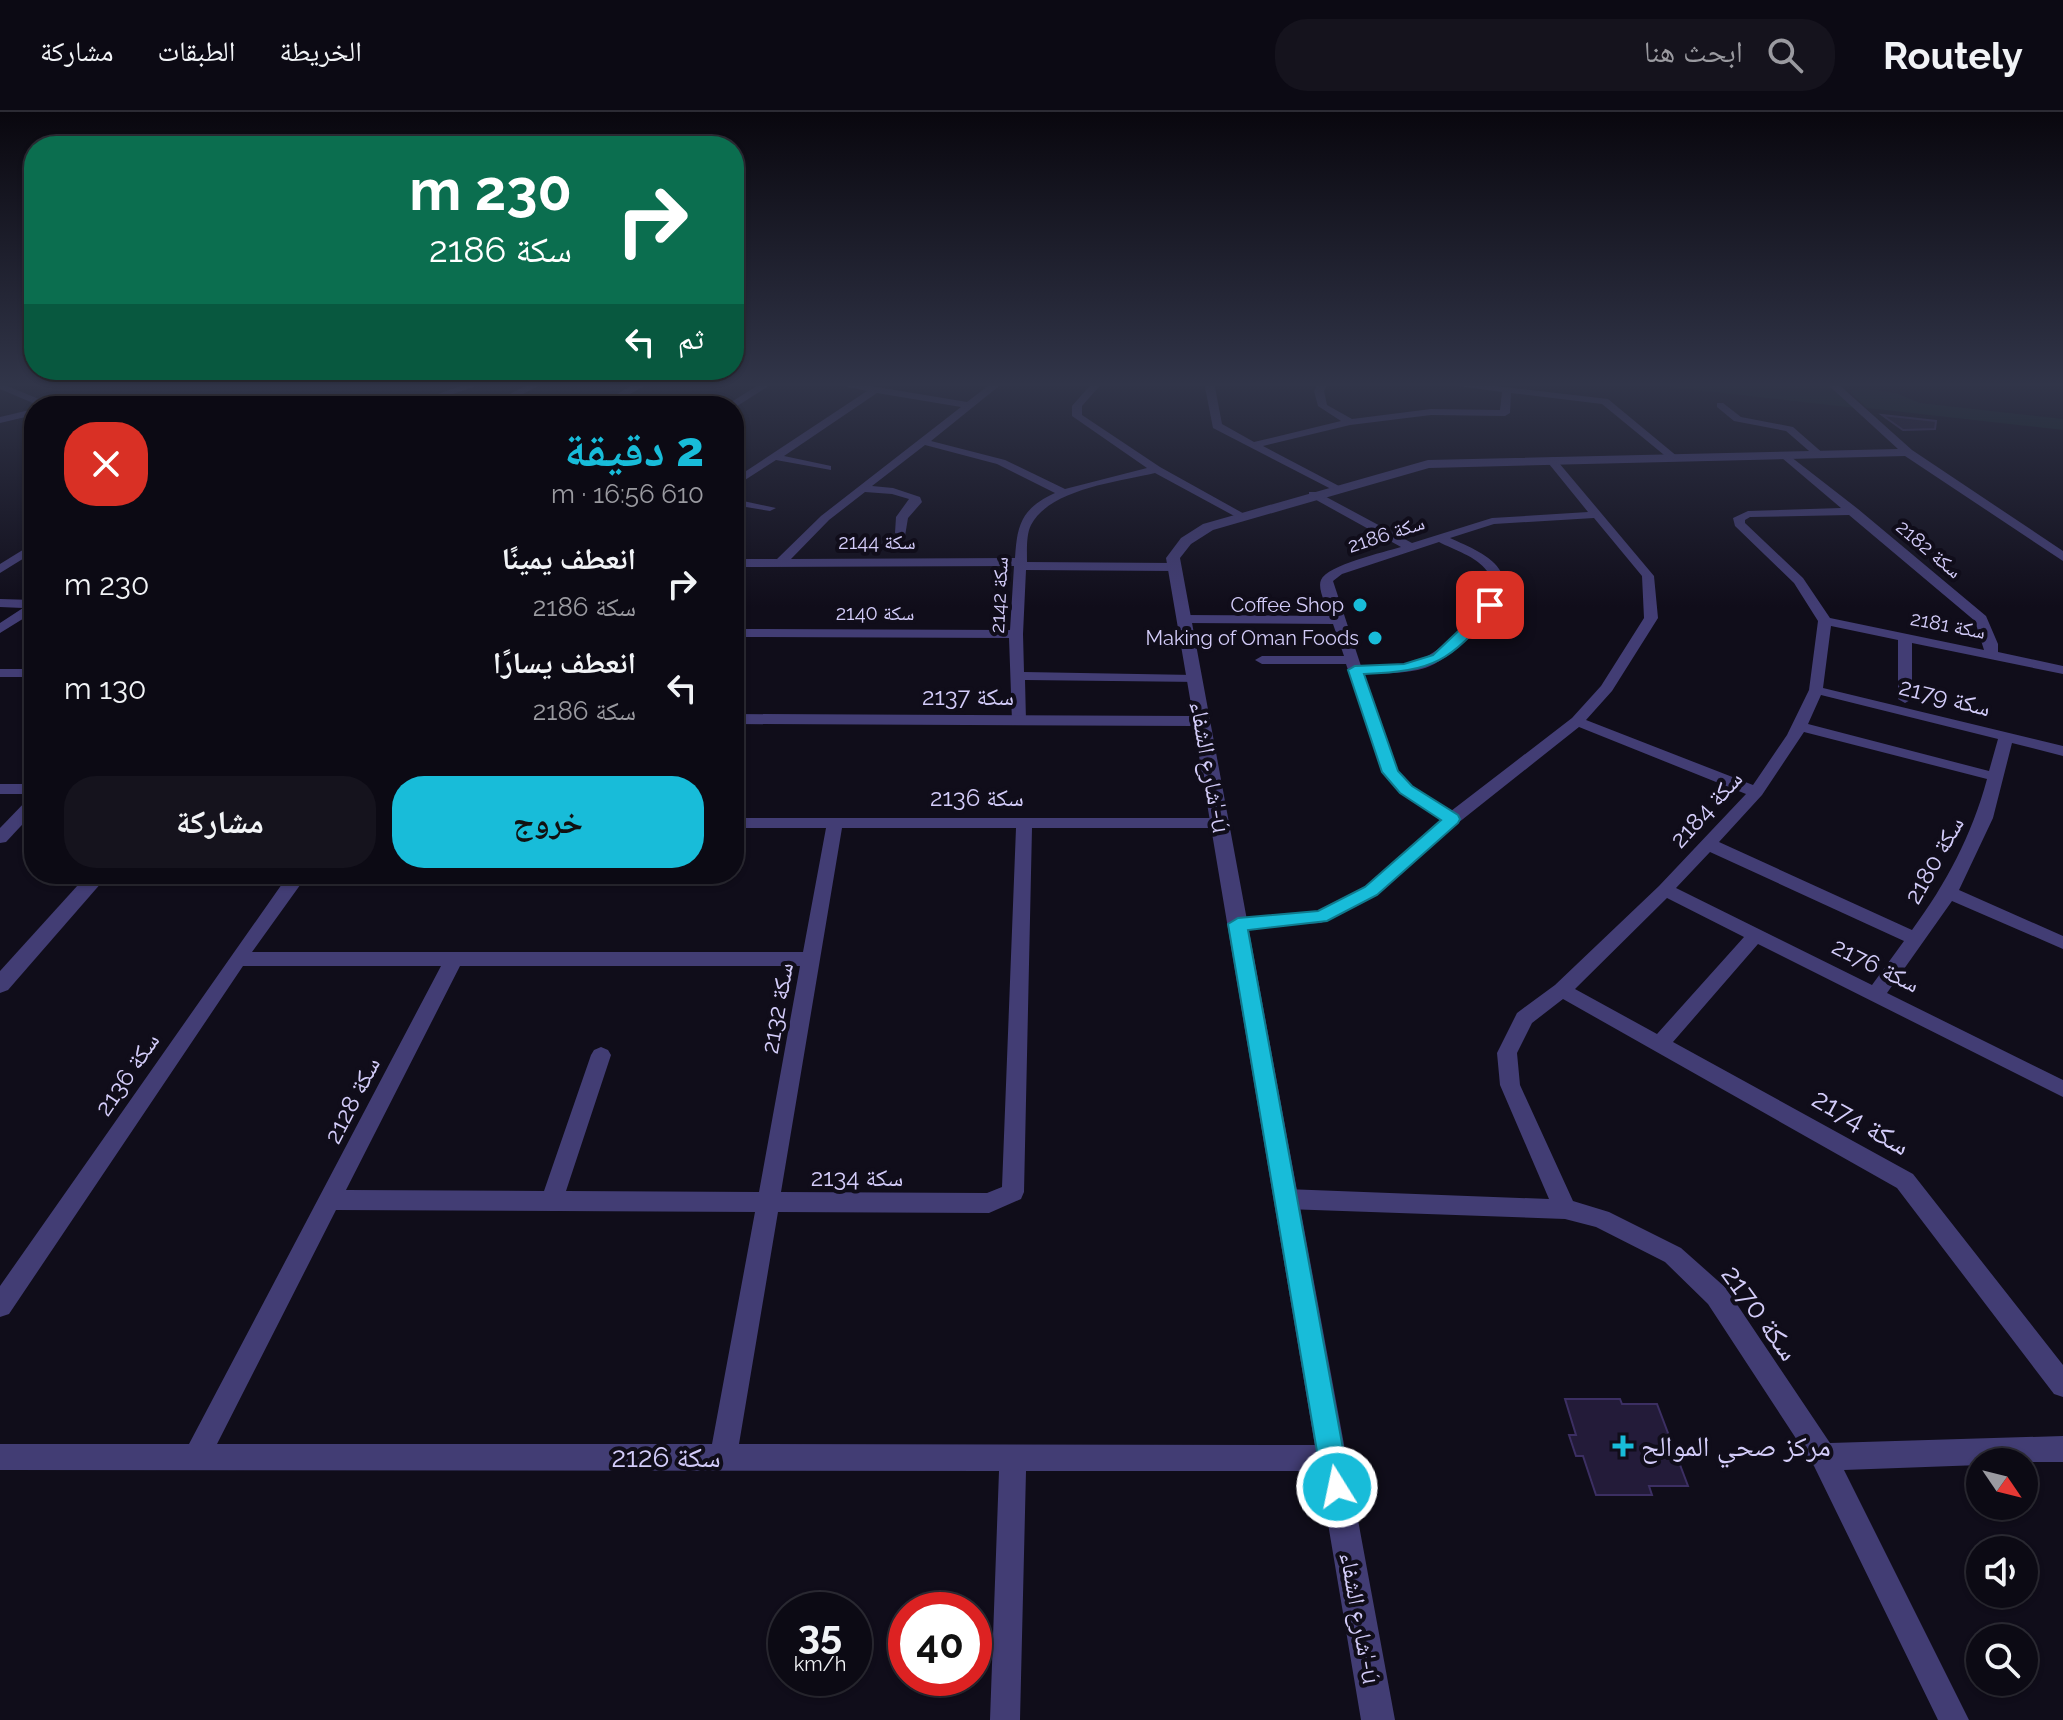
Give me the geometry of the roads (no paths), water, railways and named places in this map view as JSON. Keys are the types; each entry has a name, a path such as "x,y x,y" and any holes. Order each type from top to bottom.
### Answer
{"street":[{"path":"775,457 827,468"},
{"path":"744,477 775,457"},
{"path":"781,562 825,518 904,457"},
{"path":"982,457 1001,462 1064,493"},
{"path":"1138,457 1242,516"},
{"path":"1276,457 1335,488"},
{"path":"1175,567 1173,558 1186,541 1208,527 1313,494 1428,464 1671,457"},
{"name":"سكة 2182","path":"1787,457 1981,619 1991,644 1991,654"},
{"path":"1916,457 2061,554"},
{"path":"1238,924 1321,917 1371,891 1452,819 1577,721 1607,688 1651,618 1648,576 1550,459"},
{"name":"سكة 2142","path":"1019,721 1016,634 1023,528 1040,504 1064,493 1156,469"},
{"path":"863,489 893,491 914,497 916,502 902,517 901,533"},
{"path":"1313,494 1411,547"},
{"path":"744,504 770,508"},
{"path":"1825,621 1810,592 1739,524 1739,518 1748,514 1854,511"},
{"name":"سكة 2186","path":"1452,819 1406,790 1390,772 1327,587 1330,577 1411,547 1511,517 1595,515"},
{"path":"1262,660 1405,668 1438,658 1463,637 1490,605 1498,581 1496,573 1487,564 1440,538"},
{"path":"0,569 24,553"},
{"name":"سكة 2144","path":"744,563 1175,567"},
{"name":"شارع الشفاء'-ú","path":"1175,567 1378,1720"},
{"path":"0,603 24,604"},
{"path":"0,629 24,612"},
{"path":"1184,619 1338,620"},
{"name":"سكة 2181","path":"1825,621 2063,670"},
{"name":"سكة 2184","path":"1565,1209 1510,1085 1507,1053 1524,1018 1562,990 1665,890 1756,792 1799,726 1816,690 1825,621"},
{"name":"سكة 2140","path":"744,633 1016,634"},
{"path":"1905,637 1905,699"},
{"path":"0,673 24,673"},
{"path":"1017,676 1195,679"},
{"name":"سكة 2179","path":"1816,690 2063,751"},
{"name":"سكة 2137","path":"744,719 1202,721"},
{"path":"1577,721 1756,792"},
{"path":"1799,726 1996,777"},
{"name":"سكة 2180","path":"1876,994 1949,893 1985,818 2006,737"},
{"path":"0,789 24,789"},
{"path":"0,838 24,813"},
{"name":"سكة 2136","path":"744,823 1220,823"},
{"name":"سكة 2132","path":"723,1458 835,823"},
{"name":"سكة 2134","path":"329,1200 989,1203 1013,1192 1024,823"},
{"path":"1708,844 1915,939"},
{"path":"0,985 90,884"},
{"name":"سكة 2136","path":"0,1306 292,884"},
{"name":"سكة 2176","path":"1665,890 2063,1089"},
{"path":"1949,893 2063,943"},
{"path":"1660,1044 1756,935"},
{"path":"237,959 812,959"},
{"name":"سكة 2128","path":"196,1457 454,959"},
{"name":"سكة 2174","path":"1562,990 1905,1181 2063,1385"},
{"path":"552,1201 601,1055"},
{"name":"سكة 2170","path":"1286,1199 1565,1209 1601,1219 1673,1255 1717,1296 1823,1457 1954,1720"},
{"path":"1823,1457 2063,1449"},
{"name":"سكة 2126","path":"0,1457 1331,1458"},
{"path":"1005,1720 1013,1458"}],"place":[{"name":"Coffee Shop","path":"1360,605"},
{"name":"Making of Oman Foods","path":"1375,638"},
{"name":"مركز صحي الموالح","path":"1623,1446"}]}
